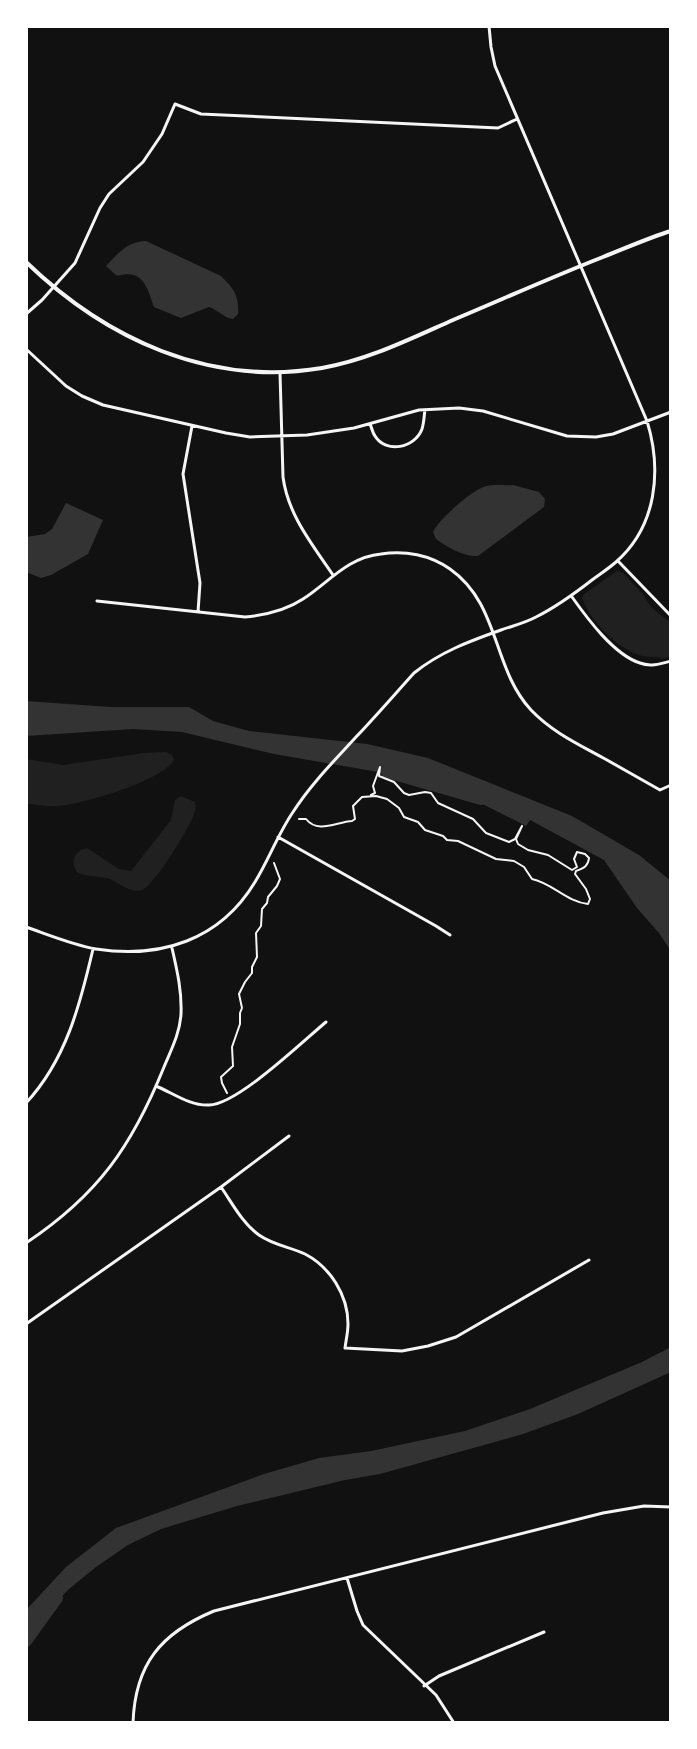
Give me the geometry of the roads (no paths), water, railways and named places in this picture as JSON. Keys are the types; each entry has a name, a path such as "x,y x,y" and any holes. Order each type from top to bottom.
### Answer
{"street":[{"path":"26,927 93,949 143,952 172,948 202,934 241,901 255,883 292,813 318,777 414,673 430,660 534,618 572,596 618,561 634,542 644,523 653,499 656,474 655,452 647,421 495,66 489,26"},
{"path":"26,314 75,263 100,208 109,194 143,162 162,134 175,104 201,114 498,128 517,119"},
{"path":"26,262 52,288 116,331 150,348 200,364 280,371 322,368 397,345 671,231"},
{"path":"26,349 46,370 82,396 120,410 250,437 338,431 425,410 459,408 483,411 567,436 596,437 613,434 671,412"},
{"path":"280,371 285,492 296,520 333,575"},
{"path":"370,424 376,438 384,445 399,448 419,436 425,410"},
{"path":"192,425 183,474 200,583 198,612"},
{"path":"97,601 245,617 268,615 305,598 333,575 357,561 379,554 411,553 431,559 462,578 482,605 510,676 531,709 557,733 660,790 671,785"},
{"path":"618,561 671,616"},
{"path":"572,596 592,624 631,660 643,665 671,661"},
{"path":"278,837 450,935"},
{"path":"26,1243 51,1226 101,1179 129,1140 156,1086 179,1030 181,1015 179,978 172,948"},
{"path":"26,1103 53,1068 68,1037 93,949"},
{"path":"156,1086 197,1104 216,1105 262,1075 326,1022"},
{"path":"26,1323 289,1136"},
{"path":"221,1187 257,1234 305,1254 335,1280 346,1306 348,1323 345,1348 402,1351 456,1337 589,1260"},
{"path":"133,1723 139,1684 159,1647 175,1631 214,1611 603,1513 644,1506 671,1507"},
{"path":"347,1578 363,1625 443,1704 454,1723"},
{"path":"424,1686 439,1676 544,1632"}],"waterway":[{"path":"387,772 481,799"},
{"path":"26,1641 57,1598"}]}
